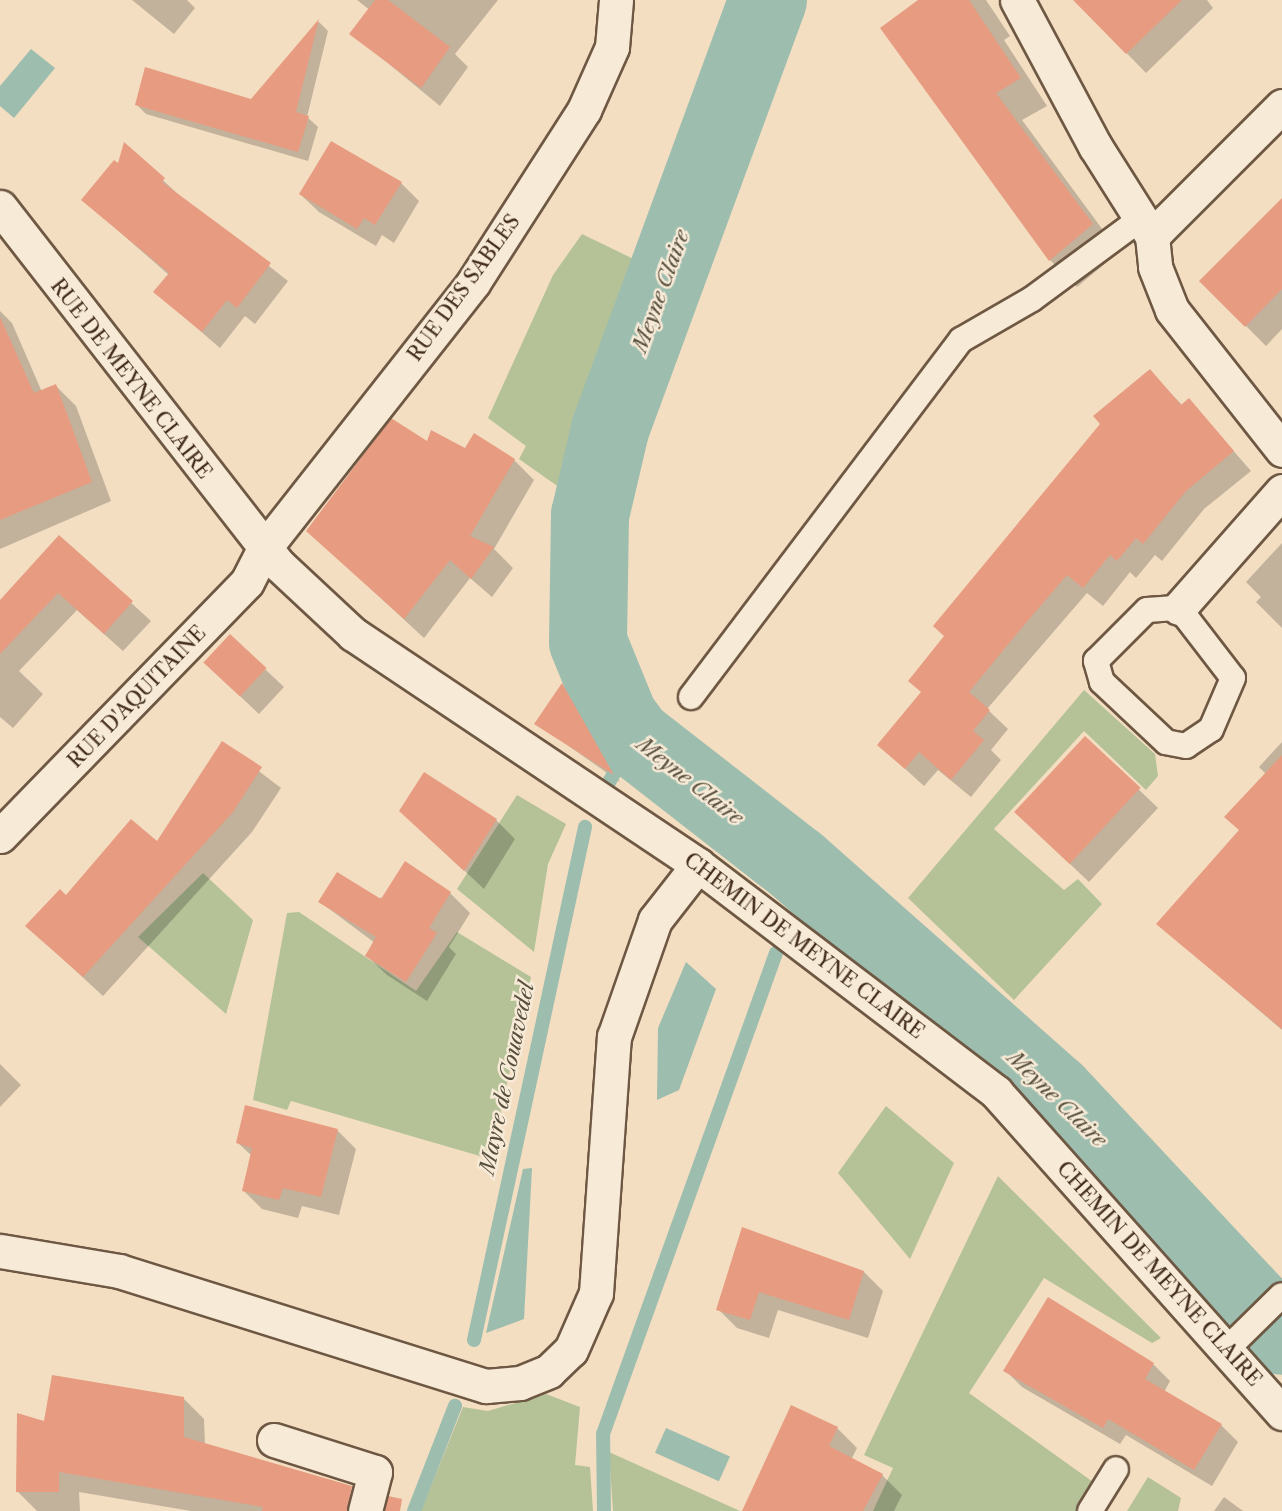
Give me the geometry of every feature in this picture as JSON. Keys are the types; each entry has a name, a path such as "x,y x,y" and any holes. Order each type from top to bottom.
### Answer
{"street":[{"name":"RUE DES SABLES","path":"263,550 473,284 559,153 612,47 616,0"},
{"path":"1017,0 1095,146 1147,227 1155,267 1172,310 1282,450"},
{"path":"1147,227 1282,106"},
{"name":"RUE DE MEYNE CLAIRE","path":"0,207 263,550"},
{"path":"1179,608 1282,490"},
{"name":"RUE D'AQUITAINE","path":"0,836 248,582 263,550"},
{"name":"CHEMIN DE MEYNE CLAIRE","path":"263,550 353,634 698,865 996,1092 1237,1340 1282,1413"},
{"path":"0,1251 119,1271 486,1386 520,1383 549,1371 571,1350 596,1293 614,1037 655,920 698,865"},
{"path":"274,1440 375,1472 365,1511"}],"lane":[{"path":"691,697 961,340 1032,299 1147,227"},
{"path":"1179,608 1233,678 1211,729 1186,747 1166,742 1102,682 1096,661 1147,610 1179,608"},
{"path":"1237,1340 1282,1295"},
{"path":"1090,1511 1116,1469"}],"shaded area":[{"path":"31,49 55,68 14,118 0,106 0,86"},
{"path":"582,234 646,265 589,431 573,497 519,459 526,446 488,418 553,275"},
{"path":"1084,690 1155,754 1158,776 1146,790 1084,731 994,829 1064,890 1078,879 1102,904 1014,1000 908,898"},
{"path":"517,795 566,824 548,864 534,952 457,889"},
{"path":"203,873 253,920 226,1014 138,937"},
{"path":"299,912 416,991 457,932 531,977 490,1159 291,1101 287,1110 253,1100 287,913"},
{"path":"686,962 716,989 679,1090 657,1100 658,1028"},
{"path":"886,1106 954,1163 910,1259 838,1173"},
{"path":"532,1168 524,1319 486,1333 523,1169"},
{"path":"998,1176 1161,1338 1152,1343 1044,1278 969,1393 1093,1482 1076,1511 873,1511 893,1468 864,1455"},
{"path":"546,1394 580,1407 575,1465 590,1467 593,1511 421,1511 463,1407 488,1411"},
{"path":"666,1428 730,1456 719,1481 655,1453"},
{"path":"609,1452 740,1511 613,1511"},
{"path":"1148,1477 1181,1498 1178,1511 1127,1511"}],"building":[{"path":"375,0 388,0 450,47 421,88 349,34"},
{"path":"918,0 969,0 1021,78 996,93 1093,224 1049,261 880,28"},
{"path":"1073,0 1182,0 1126,54"},
{"path":"319,19 296,112 309,116 298,152 135,105 145,67 251,99"},
{"path":"331,141 402,182 375,225 364,218 357,229 299,194"},
{"path":"124,142 165,178 162,182 271,263 237,308 227,300 202,332 153,292 169,273 81,200 114,160 118,163"},
{"path":"1282,198 1282,289 1245,327 1199,281"},
{"path":"0,317 34,393 56,384 92,482 0,520"},
{"path":"1150,369 1181,405 1189,398 1234,451 1186,491 1143,544 1136,538 1117,561 1110,555 1083,588 1067,575 969,692 990,710 973,731 984,740 951,780 919,752 905,769 877,745 921,692 908,681 944,636 933,626 1100,424 1093,416"},
{"path":"391,418 427,441 431,430 465,448 474,433 515,459 470,536 494,547 471,579 450,560 404,619 306,531"},
{"path":"59,535 133,601 104,634 58,593 0,654 0,600"},
{"path":"230,634 267,668 240,697 203,663"},
{"path":"562,683 614,775 534,724"},
{"path":"1085,736 1141,788 1070,864 1014,812"},
{"path":"222,741 262,767 233,812 83,977 25,926 60,889 66,895 131,819 157,841"},
{"path":"1282,755 1282,1029 1156,924 1239,830 1224,817"},
{"path":"424,772 497,819 464,871 399,811"},
{"path":"405,861 451,892 429,928 437,933 406,982 365,956 376,937 318,902 337,872 381,899"},
{"path":"245,1105 338,1129 321,1197 283,1188 279,1200 242,1191 252,1148 236,1143"},
{"path":"742,1227 864,1271 849,1320 759,1292 750,1320 716,1310"},
{"path":"1048,1297 1154,1363 1145,1379 1222,1424 1194,1470 1108,1419 1103,1428 1003,1371"},
{"path":"52,1375 184,1397 184,1437 352,1486 347,1511 262,1511 263,1507 59,1472 59,1492 16,1492 17,1413 44,1421"},
{"path":"791,1405 838,1427 829,1446 883,1474 863,1511 742,1511"},
{"path":"388,1496 402,1499 400,1511 384,1511"}],"waterway":[{"name":"Meyne Claire","path":"768,0 610,430 590,515 588,642 619,718 634,738 796,864 1054,1092 1282,1336"},
{"name":"Mayre de Couavedel","path":"608,784 634,738"},
{"name":"Mayre de Couavedel","path":"474,1340 585,827"},
{"path":"786,895 796,864"},
{"path":"604,1511 603,1434 776,953"},
{"name":"Mayre de Couavedel","path":"414,1511 455,1406"}]}
